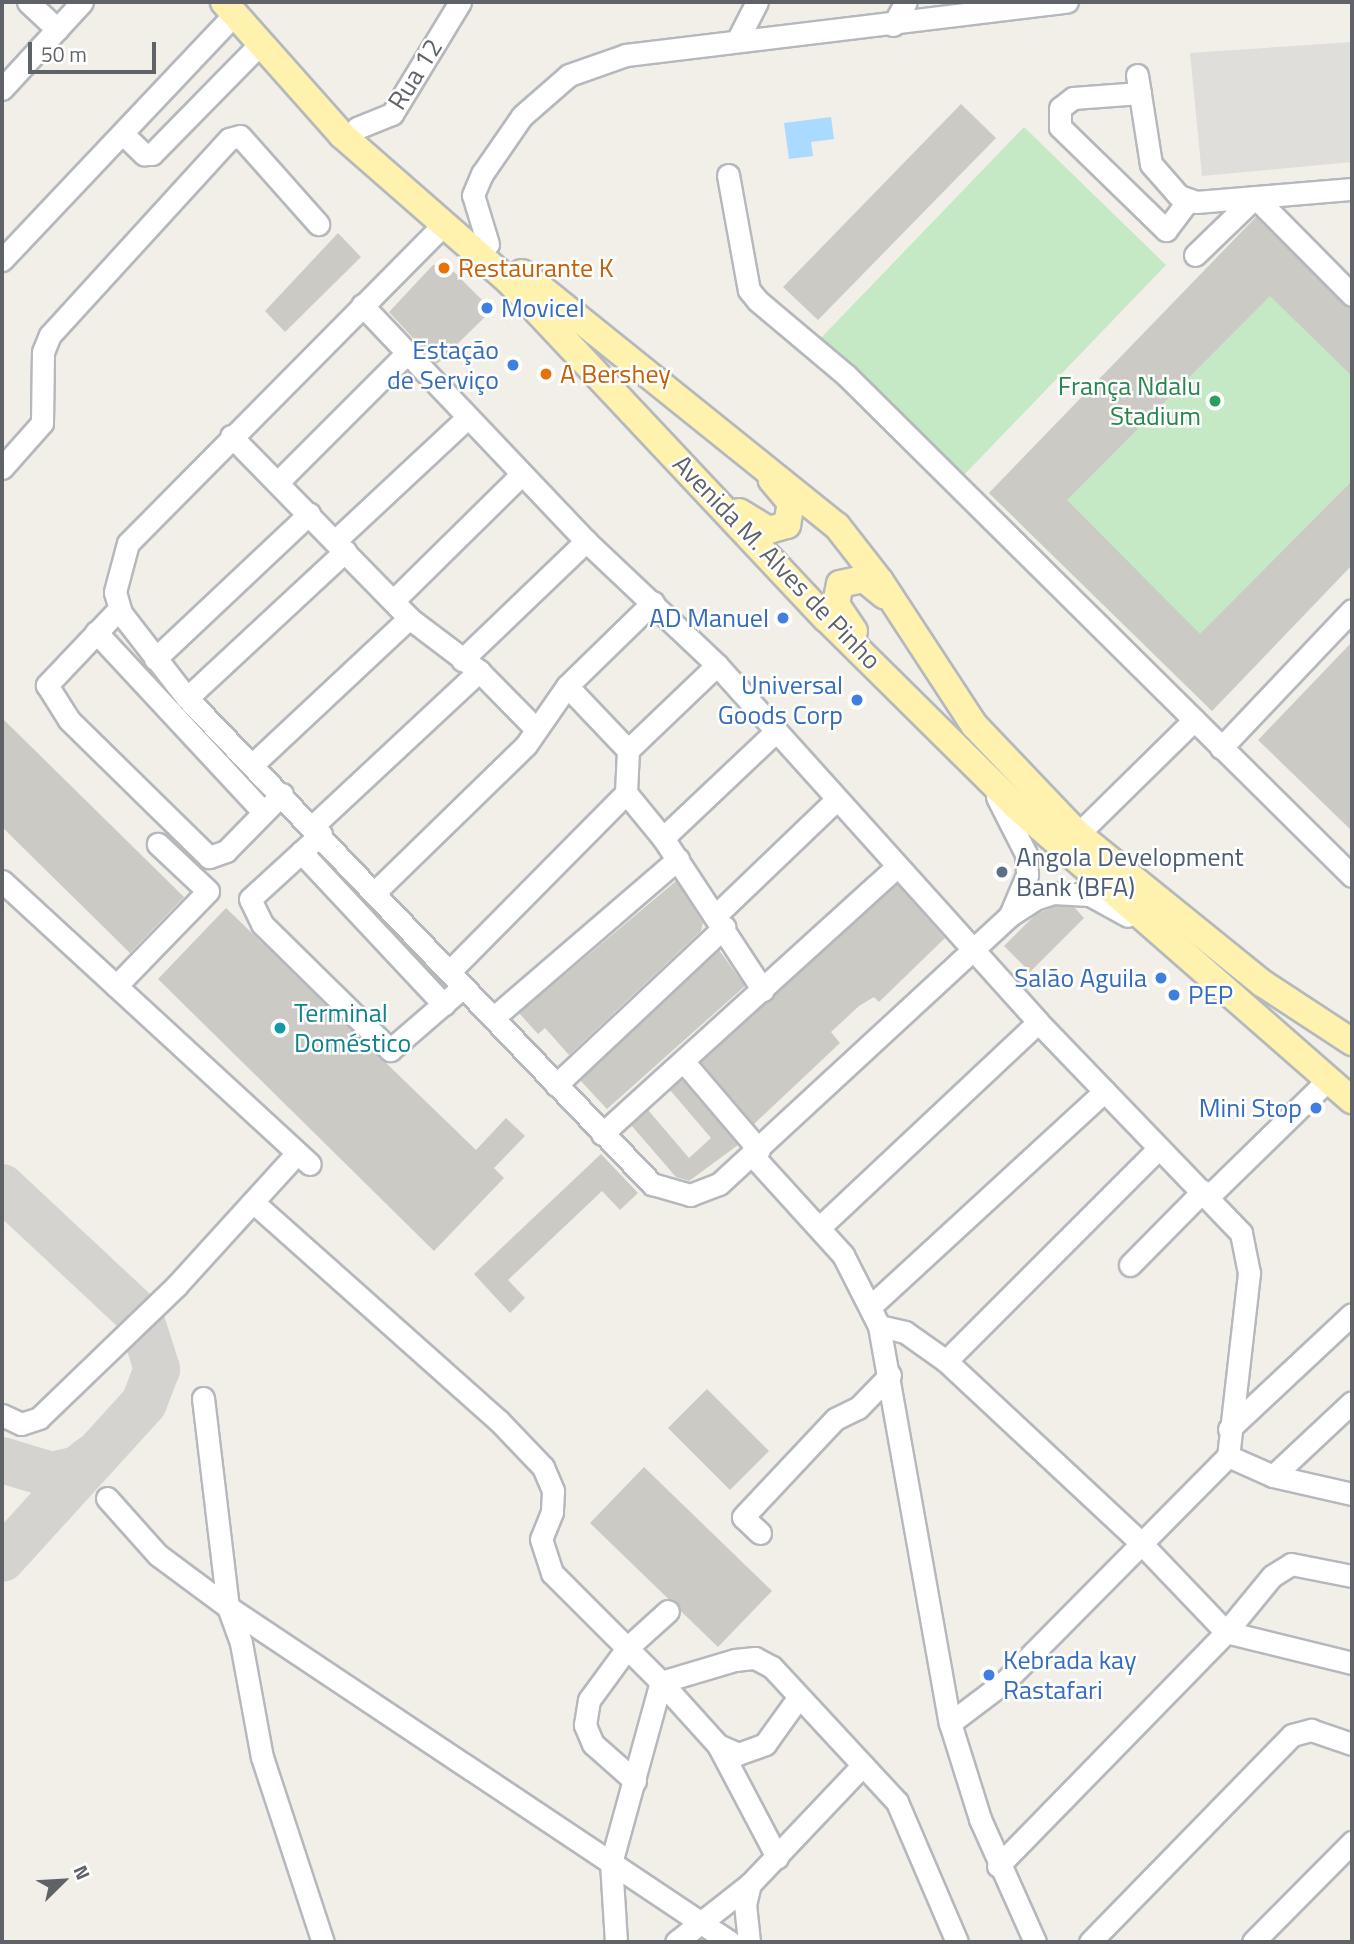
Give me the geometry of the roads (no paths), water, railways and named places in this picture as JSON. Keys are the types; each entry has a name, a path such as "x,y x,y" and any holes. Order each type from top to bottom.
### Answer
{"main road":[{"name":"Avenida M. Alves de Pinho","path":"234,6 261,43 342,135 509,281 967,757 1160,937 1352,1100"},
{"name":"Avenida M. Alves de Pinho","path":"234,6 357,128 488,244 696,415 799,490 837,526 998,755 1078,834 1262,983 1352,1042"},
{"path":"662,443 749,521 769,530 787,525 792,503 785,492 696,415"},
{"path":"915,704 840,614 836,593 840,584 855,578 878,589 942,676"}],"street":[{"path":"28,2 58,29"},
{"path":"2,89 82,2"},
{"path":"737,41 757,2"},
{"path":"893,25 906,2"},
{"path":"488,244 473,195 498,147 546,92 569,75 626,55 1067,2"},
{"path":"2,260 124,135 234,6"},
{"name":"Rua 12","path":"357,128 392,114 450,6"},
{"path":"124,135 144,154 152,154 261,43"},
{"path":"1189,200 1166,230 1060,127 1060,108 1073,98 1139,84 1152,164 1161,182 1189,200 1352,189"},
{"path":"2,468 42,423 43,352 50,335 229,139 240,136 318,224"},
{"path":"728,175 749,290 758,301 846,375 1352,876"},
{"path":"1195,255 1255,197"},
{"path":"1255,197 1352,295"},
{"path":"443,225 231,436 128,543 117,571 119,609 187,698 317,829 652,1185 676,1194 702,1193 756,1153 1009,916 1035,899 1071,892 1108,903 1160,937"},
{"path":"362,305 586,541 717,665 1038,1022 1241,1233 1247,1249 1249,1273 1228,1456 1003,1683 950,1723"},
{"path":"278,482 406,354"},
{"path":"187,698 467,418"},
{"path":"231,436 409,618 471,666 534,727"},
{"path":"393,601 522,474"},
{"path":"155,659 309,514"},
{"path":"586,541 317,829 301,852 250,899 262,924 390,1050 443,1005 456,979 626,793 628,750 717,665"},
{"path":"376,891 526,745 534,727 567,685 653,602"},
{"path":"119,609 47,685 69,720 209,857 226,851 282,794"},
{"path":"1222,748 1352,610"},
{"path":"252,765 409,618"},
{"path":"96,632 263,812"},
{"path":"567,685 628,750"},
{"path":"1078,834 1194,720"},
{"path":"663,838 776,731"},
{"path":"967,757 1008,815 1026,854 1024,886 1009,916"},
{"path":"626,793 678,859 763,990"},
{"path":"556,1085 836,800"},
{"path":"117,986 208,891 158,844"},
{"path":"301,852 443,1005"},
{"path":"493,1018 678,859"},
{"path":"602,1134 896,867"},
{"path":"2,881 304,1158 253,1202 177,1285 39,1418 21,1424 2,1415"},
{"path":"820,1227 1038,1022"},
{"path":"683,1061 756,1153 820,1227 872,1305 890,1374 950,1723 998,1866 1035,1942"},
{"path":"1130,1265 1328,1080"},
{"path":"872,1305 1105,1091"},
{"path":"946,1361 1159,1148"},
{"path":"253,1202 498,1420 543,1467 553,1491 552,1512 541,1539 543,1557 552,1573 661,1682 718,1745 777,1857"},
{"path":"1229,1429 1352,1314"},
{"path":"879,1326 905,1332 946,1361 1140,1542 1226,1632 1352,1662"},
{"path":"760,1533 743,1517 835,1419 858,1408 890,1374"},
{"path":"203,1398 228,1607 241,1643 262,1757 323,1942"},
{"path":"1273,1476 1352,1402"},
{"path":"1228,1456 1273,1476 1352,1494"},
{"path":"107,1498 158,1555 228,1607 730,1942"},
{"path":"998,1866 1226,1632 1283,1567 1292,1563 1352,1576"},
{"path":"635,1781 593,1744 585,1724 599,1681 627,1648 668,1611"},
{"path":"661,1682 755,1658 772,1667 798,1699 897,1802 957,1942"},
{"path":"616,1942 611,1863 661,1682"},
{"path":"718,1745 752,1753 765,1744 798,1699"},
{"path":"1090,1942 1292,1735 1311,1730 1352,1744"},
{"path":"676,1942 750,1884 863,1765"},
{"path":"1253,1942 1352,1842"},
{"path":"749,1942 745,1905 750,1884"}],"water":[{"path":"831,117 834,139 811,142 813,156 789,159 784,123"}],"place":[{"name":"Restaurante K","path":"444,268"},
{"name":"Movicel","path":"487,308"},
{"name":"Estação de Serviço","path":"513,365"},
{"name":"A Bershey","path":"546,374"},
{"name":"França Ndalu Stadium","path":"1215,401"},
{"name":"AD Manuel","path":"783,618"},
{"name":"Universal Goods Corp","path":"857,700"},
{"name":"Angola Development Bank (BFA)","path":"1002,872"},
{"name":"Salão Aguila","path":"1161,978"},
{"name":"PEP","path":"1174,995"},
{"name":"Terminal Doméstico","path":"280,1028"},
{"name":"Mini Stop","path":"1316,1108"},
{"name":"Kebrada kay Rastafari","path":"989,1675"}]}
